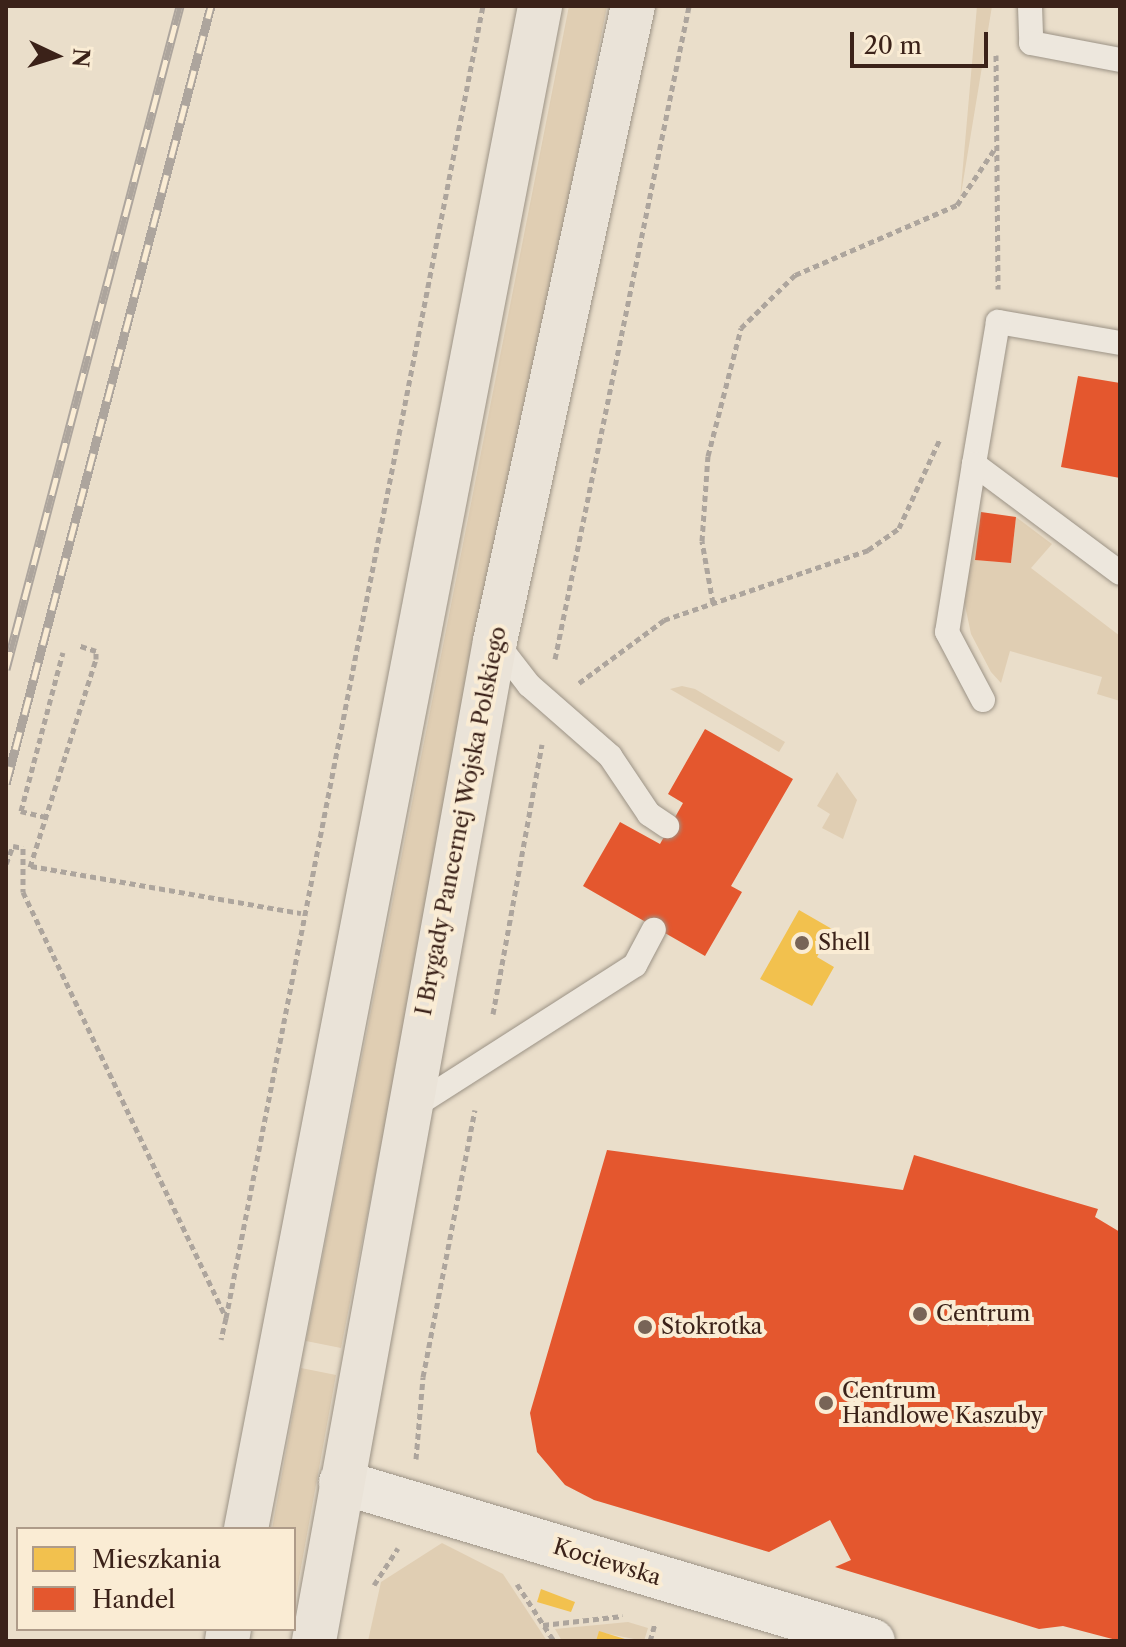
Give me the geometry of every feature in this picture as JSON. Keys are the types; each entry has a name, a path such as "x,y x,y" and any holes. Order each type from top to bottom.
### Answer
{"main road":[{"path":"246,1527 540,6"},
{"name":"I Brygady Pancernej Wojska Polskiego","path":"314,1641 404,1112 495,641 633,6"}],"street":[{"name":"Kociewska","path":"341,1482 873,1641"}],"lane":[{"path":"1030,6 1031,43 1120,60"},
{"path":"983,700 947,632 998,322 1120,343"},
{"path":"974,464 1120,573"},
{"path":"495,641 529,685 610,756 649,814 667,826"},
{"path":"404,1112 635,965 654,930"}],"path":[{"path":"221,1339 301,913 483,6"},
{"path":"996,42 998,322"},
{"path":"713,603 702,541 708,456 741,328 795,275 957,205 996,147"},
{"path":"564,685 579,683 664,620 868,550 899,528 937,443 962,407 984,403"},
{"path":"78,645 96,651 96,659 23,892 226,1318"},
{"path":"46,817 21,811 63,652"},
{"path":"6,864 13,846 23,848 20,870 30,869 301,913"},
{"path":"415,1469 423,1377"},
{"path":"371,1594 404,1533"},
{"path":"513,1578 554,1641"},
{"path":"543,1625 630,1616"},
{"path":"650,1641 656,1618"}],"shaded area":[{"path":"569,6 607,6 341,1348 306,1341"},
{"path":"977,6 992,6 960,200"},
{"path":"981,512 976,560 1011,563 1016,517 1052,544 1031,568 1120,636 1120,701 1097,694 1102,677 1010,651 1001,683 991,672 971,634 962,591"},
{"path":"682,686 695,689 785,742 779,752 670,689"},
{"path":"837,772 857,800 843,839 822,828 830,814 817,806"},
{"path":"301,1368 336,1375 296,1595 296,1527 272,1527"},
{"path":"442,1543 503,1574 547,1641 368,1641 381,1582"},
{"path":"628,1622 648,1628 644,1641 599,1632 596,1641 562,1641 555,1629"}],"building: Mieszkania":[{"name":"Shell","path":"799,910 832,929 817,957 834,967 812,1006 760,979"},
{"path":"541,1589 575,1602 571,1612 537,1602"},
{"path":"599,1631 628,1640 628,1641 596,1641"}],"building: Handel":[{"path":"1078,376 1120,383 1120,478 1061,467"},
{"path":"981,512 1016,517 1011,563 975,560"},
{"path":"705,729 793,779 731,886 742,892 705,956 583,886 620,822 660,844 683,803 668,794"},
{"name":"Centrum Handlowe Kaszuby","path":"607,1150 903,1190 914,1155 1098,1209 1095,1217 1120,1232 1120,1641 1063,1626 1039,1629 835,1567 851,1560 830,1520 769,1552 594,1500 565,1485 537,1452 530,1413"}],"railway":[{"path":"6,669 180,6"},
{"path":"6,784 211,6"}],"place":[{"name":"Shell","path":"802,943"},
{"name":"Centrum","path":"920,1314"},
{"name":"Stokrotka","path":"645,1327"},
{"name":"Centrum Handlowe Kaszuby","path":"826,1403"}]}
